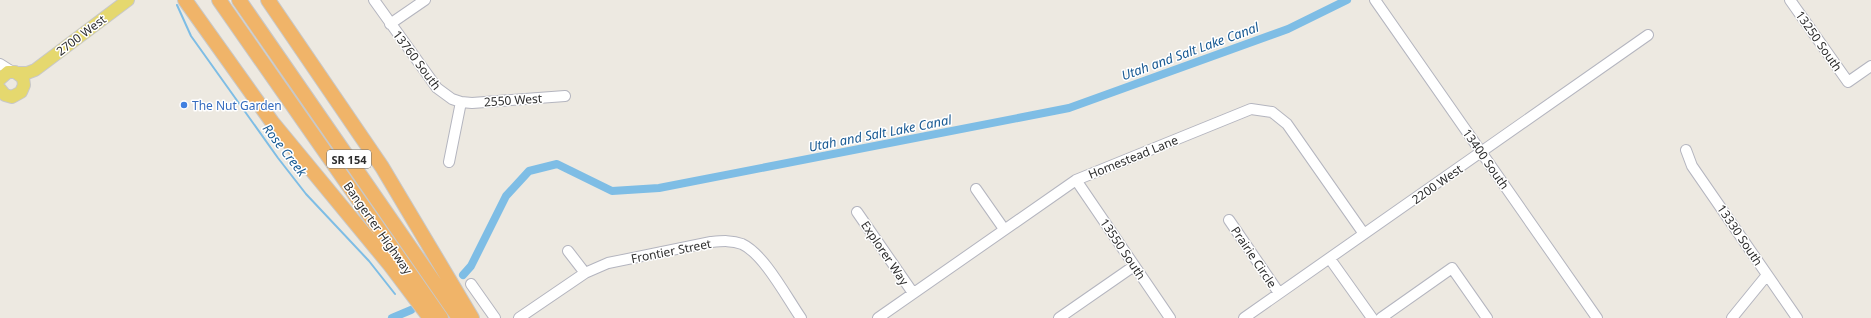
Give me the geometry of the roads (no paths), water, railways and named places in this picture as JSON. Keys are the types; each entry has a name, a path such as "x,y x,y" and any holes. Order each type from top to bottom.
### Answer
{"highway":[{"path":"185,0 272,122 386,259 430,318"},
{"name":"Bangerter Highway","path":"219,0 441,318"},
{"name":"Bangerter Highway","path":"239,0 459,318"},
{"path":"268,0 382,167 472,318"}],"main road":[{"name":"2700 West","path":"15,72 27,73 35,70 128,0"},
{"name":"2700 West","path":"3,94 19,94 35,70"},
{"path":"0,79 4,73 15,72 23,78 24,85"}],"street":[{"name":"13760 South","path":"374,0 437,88 452,99 461,102"},
{"path":"390,24 425,0"},
{"name":"13400 South","path":"1375,0 1597,318"},
{"name":"13250 South","path":"1790,0 1848,82 1871,66"},
{"name":"2200 West","path":"1244,318 1255,315 1279,293 1648,35"},
{"path":"0,64 15,72"},
{"name":"2550 West","path":"461,102 565,96"},
{"path":"449,162 461,102"},
{"name":"Homestead Lane","path":"878,318 1076,180 1251,109 1272,112 1287,124 1364,234"},
{"name":"13330 South","path":"1686,150 1692,166 1797,318"},
{"name":"13550 South","path":"1076,180 1170,318"},
{"path":"976,189 1004,229"},
{"name":"Explorer Way","path":"857,212 913,293"},
{"name":"Prairie Circle","path":"1229,220 1279,293"},
{"name":"Frontier Street","path":"519,318 585,273 608,263 712,242 728,241 741,244 752,250 762,261 801,318"},
{"path":"568,251 585,273"},
{"path":"1330,258 1372,318"},
{"path":"1059,318 1134,266"},
{"path":"1381,318 1452,268 1487,318"},
{"path":"1732,318 1767,275"},
{"path":"471,284 495,318"}],"waterway":[{"name":"Utah and Salt Lake Canal","path":"463,275 471,266 506,196 529,171 557,164 612,191 659,188 1069,108 1288,29 1347,0"},
{"name":"Rose Creek","path":"177,5 191,36 278,158 306,194 369,261 395,294"},
{"name":"Utah and Salt Lake Canal","path":"392,318 411,310"}],"place":[{"name":"The Nut Garden","path":"184,105"}]}
